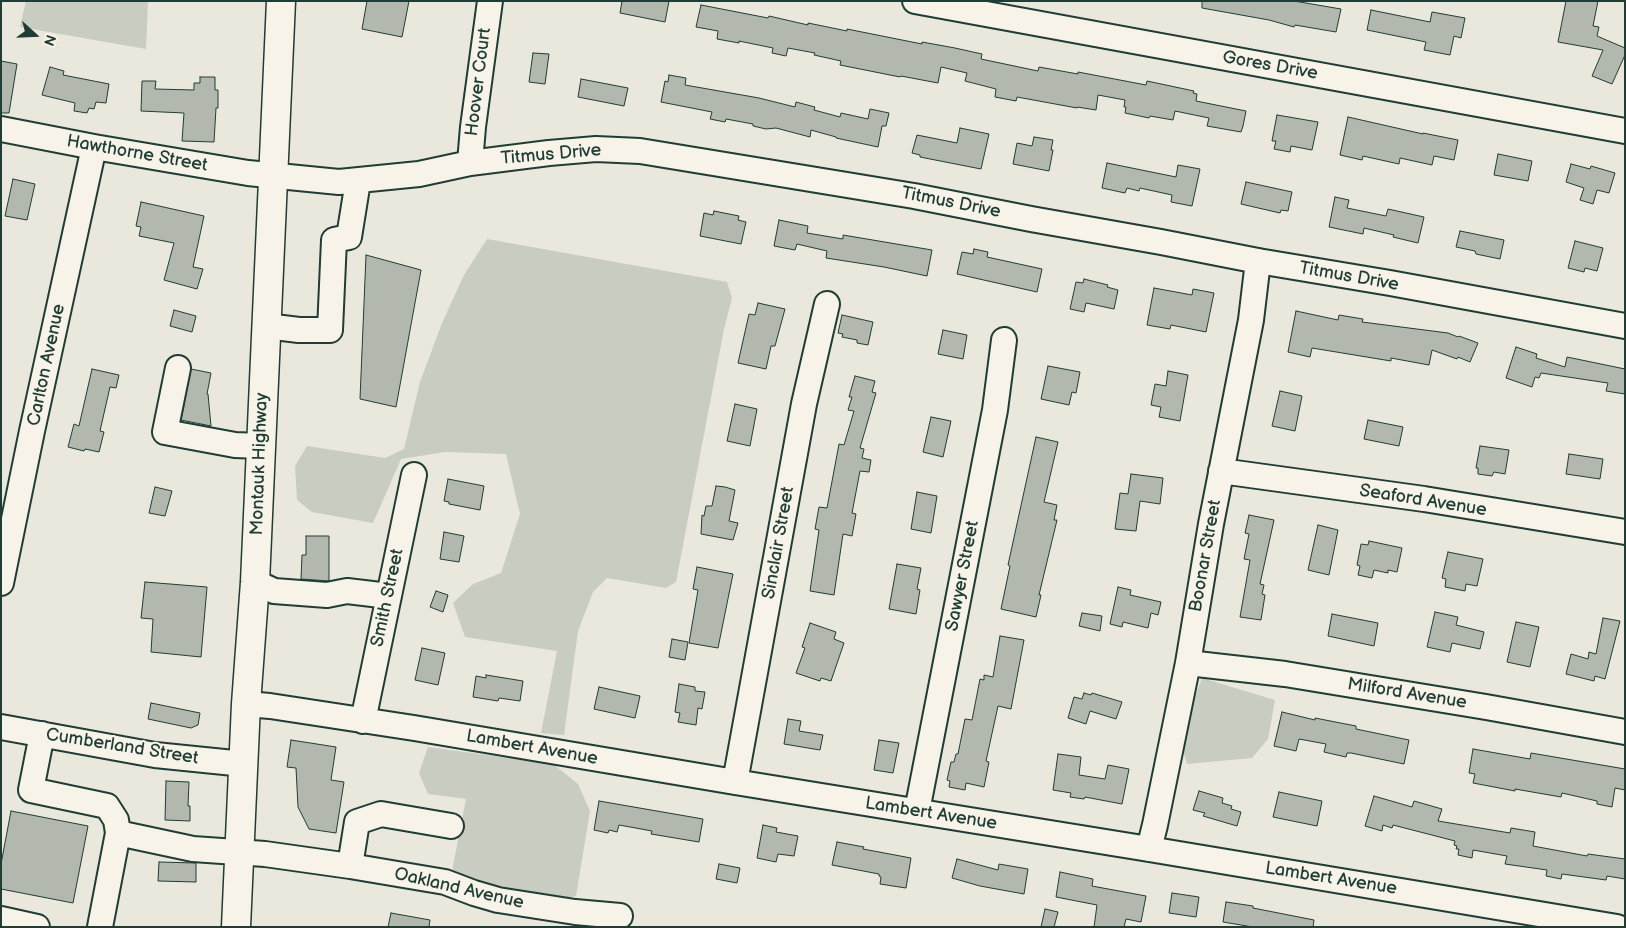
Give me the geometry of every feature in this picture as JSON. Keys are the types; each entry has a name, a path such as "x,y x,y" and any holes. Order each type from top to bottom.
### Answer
{"main road":[{"name":"Montauk Highway","path":"236,927 246,704 255,582 281,1"}],"street":[{"name":"Hoover Court","path":"470,163 490,1"},
{"name":"Gores Drive","path":"915,1 1625,131"},
{"name":"Hawthorne Street","path":"1,128 94,147 273,176"},
{"name":"Carlton Avenue","path":"1,583 94,147"},
{"name":"Titmus Drive","path":"273,176 339,182 358,181 419,174 470,163 549,152 596,149 640,151 904,194 1258,262 1390,283 1625,326"},
{"path":"266,326 299,330 330,330 334,240 349,237 358,181"},
{"name":"Boonar Street","path":"1148,849 1155,825 1188,663 1221,471 1251,320 1258,262"},
{"name":"Sinclair Street","path":"735,782 804,404 827,304"},
{"name":"Sawyer Street","path":"916,811 995,410 1004,340"},
{"path":"178,368 165,432 235,445 261,446"},
{"name":"Seaford Avenue","path":"1221,471 1424,499 1625,532"},
{"name":"Smith Street","path":"363,721 414,475"},
{"path":"255,582 274,591 327,595 347,591 389,596"},
{"name":"Milford Avenue","path":"1188,663 1285,674 1625,732"},
{"name":"Lambert Avenue","path":"246,704 424,729 1617,927"},
{"name":"Cumberland Street","path":"1,726 155,755 244,764"},
{"path":"42,734 31,790 107,806 116,820 118,832 100,927"},
{"path":"350,866 357,822 381,814 451,826"},
{"name":"Oakland Avenue","path":"118,832 193,849 240,851 350,866 445,882 498,900 574,912 620,916"},
{"path":"1,919 37,927"}],"shaded area":[{"path":"26,1 148,1 146,49 20,27"},
{"path":"487,239 727,282 732,298 724,329 676,582 666,588 607,578 593,592 578,631 564,735 541,733 557,651 465,637 453,603 473,584 501,573 520,514 506,454 445,452 401,459 373,523 312,512 297,500 295,466 307,446 385,458 404,449 420,382 442,323 464,275"},
{"path":"1202,678 1275,700 1268,739 1252,758 1187,764 1182,747 1192,705"},
{"path":"428,747 553,764 578,784 590,811 576,896 559,900 462,884 452,871 466,799 428,794 419,773"}],"building":[{"path":"367,1 409,1 402,37 362,29"},
{"path":"622,1 669,1 665,22 620,13"},
{"path":"1202,1 1294,1 1341,9 1336,32 1295,25 1294,27 1269,20 1202,8"},
{"path":"1566,1 1598,1 1593,26 1599,27 1597,36 1625,48 1625,55 1612,84 1592,76 1603,50 1558,42"},
{"path":"701,5 768,18 769,16 808,25 808,23 847,31 847,29 922,44 922,42 955,48 982,54 981,59 1038,71 1039,67 1078,74 1078,72 1146,85 1147,81 1194,91 1193,93 1197,94 1196,101 1246,111 1243,126 1241,132 1207,126 1209,118 1175,111 1173,120 1125,113 1125,100 1098,95 1096,110 1017,97 1016,101 995,97 996,89 965,81 967,73 941,67 938,83 840,65 841,61 814,55 815,53 788,48 786,56 772,53 773,48 739,41 739,43 717,39 718,31 696,27"},
{"path":"1371,10 1430,22 1432,12 1465,18 1461,38 1454,36 1450,55 1424,50 1426,42 1367,30"},
{"path":"533,53 549,54 545,84 529,82"},
{"path":"1,61 17,64 9,113 1,113"},
{"path":"50,67 64,71 63,75 109,84 106,103 96,102 94,109 89,108 87,113 74,111 75,103 42,95"},
{"path":"669,75 686,78 685,85 759,98 795,107 796,102 815,107 814,110 840,117 841,113 868,119 870,109 889,113 886,126 882,126 878,147 836,138 811,130 810,137 776,128 766,129 753,126 753,124 726,119 725,122 710,119 712,112 661,102 665,81 668,82"},
{"path":"200,77 215,77 215,90 218,90 214,142 182,141 184,113 141,111 142,81 156,81 155,89 194,90 194,83 200,83"},
{"path":"581,79 628,88 624,106 578,97"},
{"path":"1277,115 1318,122 1312,150 1291,146 1290,152 1274,149 1276,141 1272,141"},
{"path":"1348,117 1458,140 1454,160 1434,156 1432,165 1400,158 1399,164 1363,156 1362,160 1340,155"},
{"path":"960,128 989,134 981,169 920,157 920,155 912,153 917,135 957,143"},
{"path":"1034,137 1053,140 1049,171 1013,164 1017,143 1032,146"},
{"path":"1498,154 1532,161 1528,181 1494,175"},
{"path":"1107,163 1176,177 1178,165 1200,169 1192,206 1171,202 1172,195 1140,188 1139,191 1127,188 1125,193 1102,188"},
{"path":"1571,164 1590,169 1591,166 1615,173 1609,193 1597,190 1593,204 1580,200 1584,188 1566,182"},
{"path":"13,179 35,184 27,220 5,216"},
{"path":"1246,182 1292,192 1288,211 1281,210 1280,213 1241,204"},
{"path":"1335,197 1349,200 1347,208 1386,216 1388,209 1424,217 1418,243 1364,228 1363,234 1329,227"},
{"path":"141,202 204,216 193,267 203,269 197,289 164,280 174,243 139,236 141,227 136,226"},
{"path":"714,211 739,216 738,220 746,222 741,244 700,236 704,213 713,215"},
{"path":"779,220 808,226 807,233 843,239 843,235 932,250 927,276 826,258 827,251 797,244 795,250 774,246"},
{"path":"1460,231 1504,240 1500,259 1456,247"},
{"path":"1575,241 1603,248 1597,271 1585,268 1584,272 1568,268"},
{"path":"974,249 988,252 987,257 1042,269 1037,292 957,274 962,252 973,254"},
{"path":"366,255 421,270 396,407 360,399"},
{"path":"1084,279 1108,285 1107,287 1118,290 1114,309 1086,303 1084,312 1070,309 1076,282 1083,283"},
{"path":"1154,288 1192,295 1193,289 1214,293 1206,332 1171,325 1170,329 1147,325"},
{"path":"758,303 785,309 775,346 771,346 766,369 738,363 749,314 755,315"},
{"path":"174,310 196,316 192,332 170,326"},
{"path":"1296,311 1338,320 1339,315 1363,319 1362,322 1448,333 1478,343 1470,362 1432,350 1429,365 1391,358 1391,361 1312,348 1310,357 1288,352"},
{"path":"842,315 873,322 868,345 857,343 857,340 842,337 843,334 838,333"},
{"path":"943,330 967,335 963,359 938,354"},
{"path":"1516,347 1537,354 1536,358 1565,367 1567,357 1625,369 1625,394 1606,391 1608,383 1541,373 1539,378 1535,377 1532,387 1506,378"},
{"path":"1048,366 1080,372 1076,393 1072,392 1069,405 1041,399"},
{"path":"92,369 119,375 116,388 110,387 100,431 104,432 99,452 68,447 74,424 79,426"},
{"path":"191,369 211,373 207,394 211,426 181,420"},
{"path":"1168,371 1188,375 1180,421 1159,417 1161,407 1151,405 1155,384 1166,386"},
{"path":"855,376 875,381 872,392 876,393 860,448 864,449 862,458 871,460 869,472 860,471 852,513 856,514 852,536 843,534 834,595 810,591 819,530 815,529 819,507 827,508 839,444 844,445 854,411 848,410 852,397 849,397"},
{"path":"1280,391 1302,396 1295,431 1272,426"},
{"path":"735,404 757,409 750,446 727,441"},
{"path":"931,417 951,421 943,457 923,452"},
{"path":"1368,420 1403,427 1399,446 1364,439"},
{"path":"1036,437 1058,442 1044,502 1057,505 1054,520 1057,520 1039,595 1041,595 1036,617 1001,609 1010,566 1008,565"},
{"path":"1480,446 1509,450 1505,474 1494,472 1492,476 1478,474 1478,468 1476,468"},
{"path":"1569,454 1603,459 1600,479 1566,474"},
{"path":"1131,474 1163,478 1160,504 1140,501 1136,531 1115,529 1120,493 1128,494"},
{"path":"448,479 484,486 480,510 449,504 449,502 444,501"},
{"path":"716,486 735,490 729,521 738,523 733,540 701,534 702,515 704,516 706,506 712,506"},
{"path":"155,487 172,491 165,516 149,513"},
{"path":"917,492 937,496 931,533 911,529"},
{"path":"1249,515 1274,520 1260,584 1264,585 1262,594 1265,595 1261,620 1240,617 1250,560 1244,559 1249,534 1245,533"},
{"path":"1318,525 1338,530 1329,575 1308,570"},
{"path":"444,532 464,536 459,562 440,559"},
{"path":"306,536 329,536 329,581 301,579 302,555 306,555"},
{"path":"1369,541 1402,548 1397,572 1388,570 1388,573 1374,570 1372,578 1358,575 1360,566 1357,565 1361,544 1368,545"},
{"path":"1448,552 1483,559 1477,586 1466,584 1465,591 1445,587 1446,579 1442,578"},
{"path":"897,564 921,568 917,589 920,590 916,614 889,609"},
{"path":"697,567 733,574 718,648 689,643 698,590 693,589"},
{"path":"145,582 207,587 201,657 151,652 153,619 141,618"},
{"path":"1118,587 1131,590 1130,595 1161,602 1158,615 1151,613 1148,628 1123,622 1122,627 1110,624"},
{"path":"436,591 448,595 443,612 430,607"},
{"path":"1435,612 1458,617 1456,625 1484,632 1480,649 1452,643 1450,652 1427,647"},
{"path":"1082,613 1102,616 1100,631 1079,626"},
{"path":"1332,614 1378,623 1374,646 1328,636"},
{"path":"1603,618 1620,621 1605,679 1595,676 1594,681 1566,674 1571,654 1588,659 1589,652 1596,654"},
{"path":"1516,622 1539,627 1530,667 1507,662"},
{"path":"810,623 836,632 834,639 844,643 831,681 821,678 820,681 796,673 805,648 802,647"},
{"path":"1000,636 1024,640 1011,709 998,706 986,761 989,762 984,787 966,783 965,790 949,787 950,781 947,780 951,762 954,762 956,754 958,754 965,719 972,720 980,679 984,680 984,675 993,677"},
{"path":"672,639 688,642 685,660 669,657"},
{"path":"422,648 445,653 438,685 415,680"},
{"path":"486,675 523,681 520,701 499,698 498,701 473,697 476,676 486,678"},
{"path":"679,684 695,687 695,691 705,692 702,709 698,708 696,725 678,722 680,713 675,712"},
{"path":"599,687 640,696 635,718 594,709"},
{"path":"1084,693 1091,695 1092,693 1122,702 1116,719 1090,711 1086,724 1068,718 1074,697 1082,699"},
{"path":"151,703 200,713 198,725 191,728 148,719"},
{"path":"1282,712 1315,720 1315,718 1356,726 1356,729 1409,740 1404,764 1351,753 1347,753 1346,757 1324,752 1326,744 1299,739 1296,751 1274,746"},
{"path":"788,719 801,721 799,731 823,735 820,750 784,744"},
{"path":"291,740 336,747 331,780 344,782 336,833 309,829 298,807 296,768 287,767"},
{"path":"879,740 899,743 893,773 874,770"},
{"path":"1473,749 1530,759 1531,753 1625,769 1625,790 1615,788 1612,807 1597,804 1597,801 1562,793 1561,797 1473,783 1475,774 1469,773"},
{"path":"1058,754 1081,757 1079,775 1105,779 1108,765 1129,769 1122,804 1085,797 1084,799 1070,797 1071,793 1053,790"},
{"path":"166,781 189,782 188,806 190,806 190,821 165,820"},
{"path":"1199,791 1223,798 1222,803 1232,806 1231,809 1241,812 1237,826 1203,816 1205,813 1193,810"},
{"path":"1279,792 1322,801 1317,826 1273,817"},
{"path":"1374,796 1412,807 1414,801 1442,809 1438,821 1510,833 1511,828 1535,832 1533,846 1587,856 1588,854 1625,859 1625,879 1607,876 1606,880 1562,874 1561,879 1546,876 1547,870 1505,864 1507,856 1473,850 1472,858 1458,855 1459,849 1456,849 1457,846 1454,845 1455,841 1393,825 1392,828 1383,825 1382,831 1365,826"},
{"path":"599,801 703,819 699,842 651,834 652,831 619,825 617,832 609,830 608,833 594,830"},
{"path":"11,811 88,826 73,903 1,889 1,864"},
{"path":"763,825 777,828 776,832 798,836 794,856 778,854 776,862 757,858"},
{"path":"837,842 911,858 906,888 880,884 881,877 879,874 832,865"},
{"path":"957,859 998,870 999,864 1028,869 1024,894 980,886 952,878"},
{"path":"159,862 196,863 196,882 158,881"},
{"path":"719,864 740,868 737,883 716,879"},
{"path":"1060,872 1093,879 1092,886 1146,896 1141,922 1126,919 1124,927 1094,927 1097,905 1056,897"},
{"path":"1172,893 1199,897 1196,917 1169,913"},
{"path":"1226,902 1314,920 1313,927 1253,927 1223,922"},
{"path":"1045,909 1058,912 1054,927 1041,927"},
{"path":"391,913 430,920 429,927 388,927"}]}
